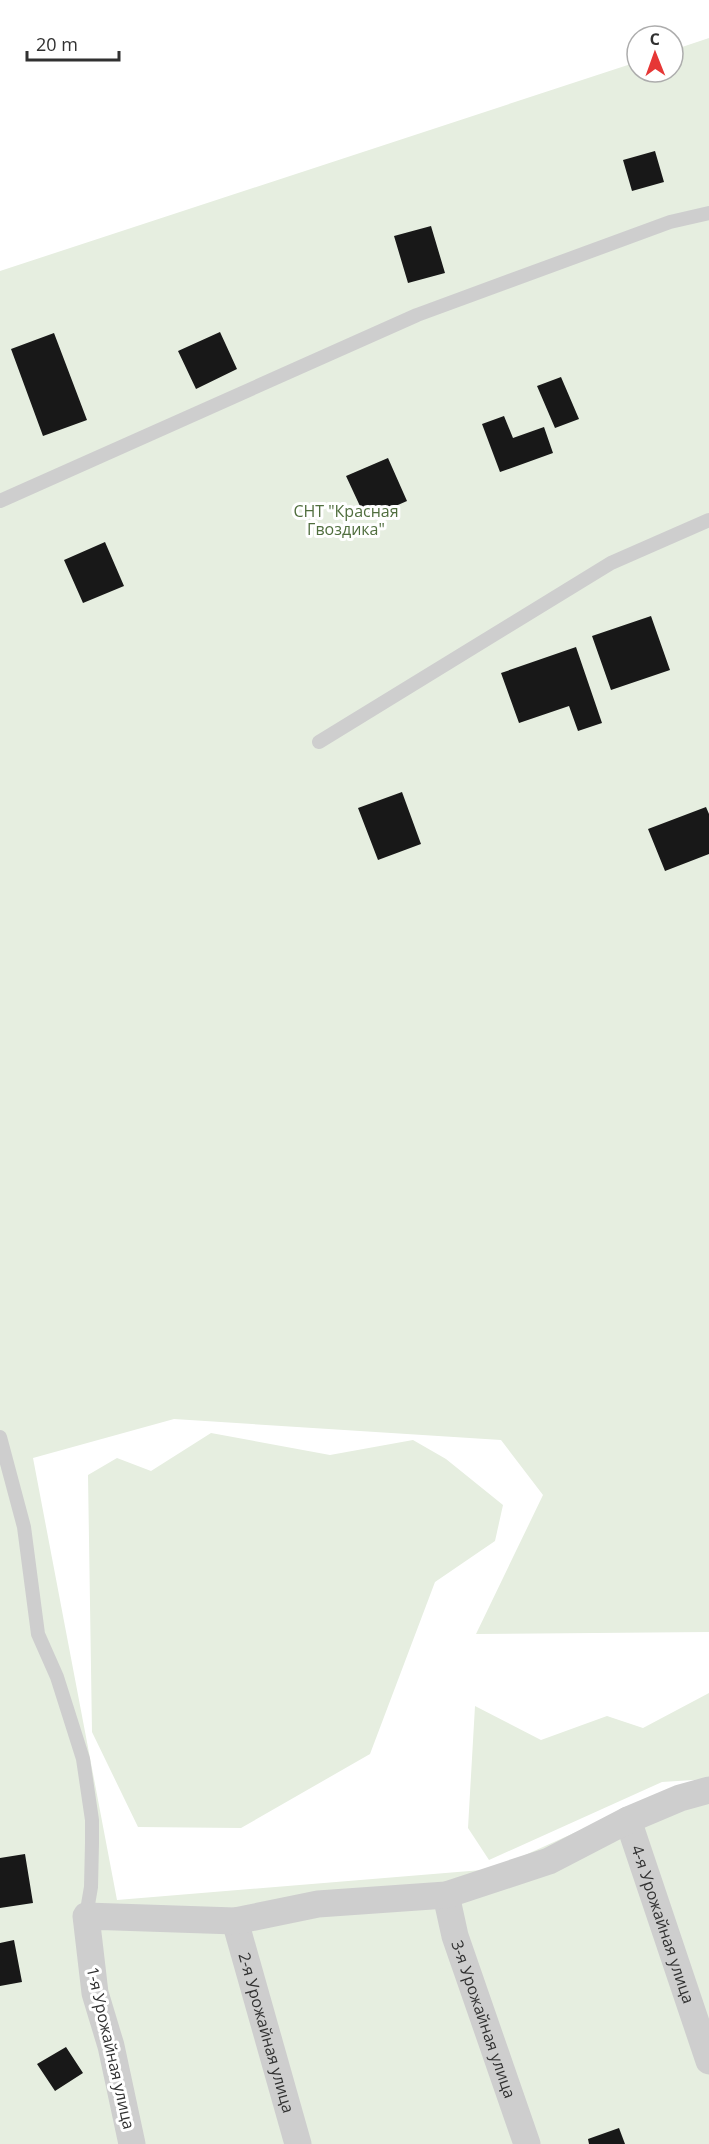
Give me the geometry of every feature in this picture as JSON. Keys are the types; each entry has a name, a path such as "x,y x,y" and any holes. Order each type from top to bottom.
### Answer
{"street":[{"path":"86,1916 235,1921 318,1904 446,1895 549,1861 628,1820 680,1798 709,1790"},
{"name":"4-я Урожайная улица","path":"628,1820 709,2061"},
{"name":"3-я Урожайная улица","path":"446,1895 455,1936 527,2144"},
{"name":"1-я Урожайная улица","path":"86,1916 95,1993 111,2046 132,2144"},
{"name":"2-я Урожайная улица","path":"235,1921 298,2144"}],"lane":[{"path":"0,501 417,315 670,222 709,213"},
{"path":"319,742 611,563 709,520"},
{"path":"0,1437 24,1527 38,1634 57,1677 83,1759 92,1832 91,1887 86,1916"}],"green space":[{"name":"СНТ \"Красная Гвоздика\"","path":"709,38 709,1632 476,1634 543,1495 501,1440 174,1419 33,1458 117,1900 494,1869 676,1787 709,1783 709,2144 0,2144 0,271 625,66 625,84 685,84 685,46"},
{"path":"211,1433 330,1455 413,1440 446,1459 503,1505 495,1541 435,1582 370,1754 241,1828 138,1827 92,1732 88,1475 117,1458 151,1471"},
{"path":"709,1693 709,1779 662,1782 489,1860 468,1828 475,1706 541,1740 607,1716 643,1728"}],"building":[{"path":"655,151 664,182 632,191 623,160"},
{"path":"431,226 445,273 408,283 394,236"},
{"path":"220,332 237,369 196,389 178,351"},
{"path":"54,333 87,420 43,436 11,349"},
{"path":"561,377 579,419 555,428 537,386"},
{"path":"504,416 513,438 544,427 553,453 500,472 482,424"},
{"path":"388,458 407,501 366,519 346,476"},
{"path":"105,542 124,586 83,603 64,560"},
{"path":"651,616 670,670 611,690 592,636"},
{"path":"576,647 602,723 578,731 569,706 519,723 501,673"},
{"path":"402,792 421,844 378,860 358,808"},
{"path":"706,807 709,814 709,854 665,871 648,829"},
{"path":"25,1854 33,1903 0,1908 0,1858"},
{"path":"14,1940 22,1982 0,1986 0,1943"},
{"path":"66,2047 83,2073 55,2091 37,2064"},
{"path":"619,2128 625,2144 589,2144 588,2139"}]}
